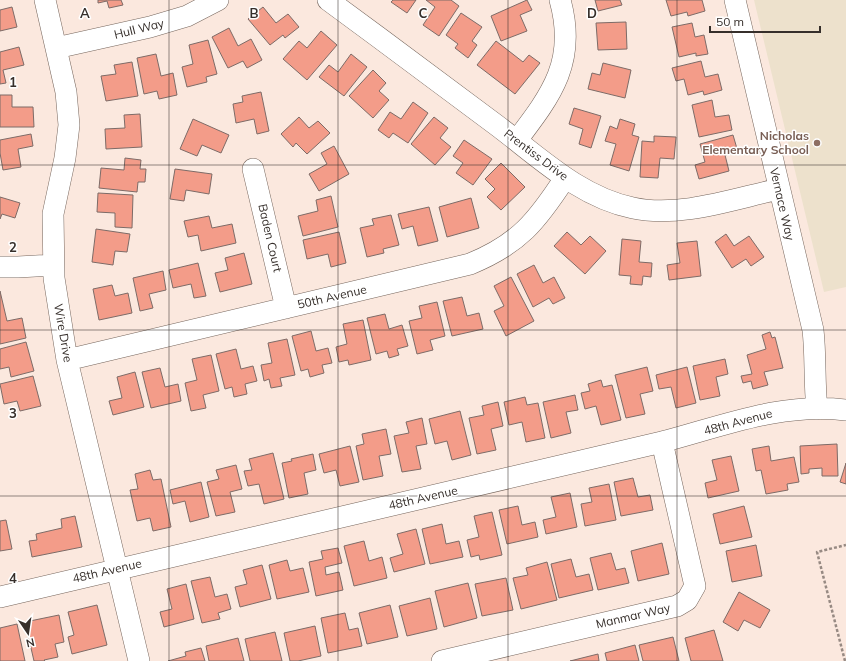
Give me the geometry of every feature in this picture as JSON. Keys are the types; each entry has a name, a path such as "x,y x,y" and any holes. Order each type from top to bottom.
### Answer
{"street":[{"name":"Wire Drive","path":"45,0 66,92 69,125 65,158 53,214 52,265 67,360 139,661"},
{"name":"Hull Way","path":"56,48 150,27 201,10 218,0"},
{"name":"Prentiss Drive","path":"328,0 565,178 611,202 634,208 658,211 681,210 697,208 779,189"},
{"path":"516,140 549,96 559,74 565,46 565,29 560,0"},
{"name":"Vernace Way","path":"735,0 813,330 815,347 814,382 817,408"},
{"name":"Baden Court","path":"253,169 286,308"},
{"name":"50th Avenue","path":"67,360 455,269 486,258 514,240 527,229 548,204 565,178"},
{"path":"0,267 52,265"},
{"name":"48th Avenue","path":"0,597 662,442 769,413 817,408 846,410"},
{"name":"Manmar Way","path":"442,661 677,606 687,600 695,586 662,442"}],"path":[{"path":"845,661 817,552 846,545"}],"shaded area":[{"name":"Nicholas Elementary School","path":"754,0 846,0 846,287 824,292"}],"building":[{"path":"98,0 121,0 123,5 109,8 107,1 98,3"},
{"path":"393,0 416,0 407,13 391,2"},
{"path":"426,0 451,0 459,6 439,36 423,25 435,7"},
{"path":"527,0 532,10 520,15 527,31 501,41 491,16"},
{"path":"595,0 620,0 622,5 598,11"},
{"path":"666,0 702,0 705,11 688,16 687,12 671,16"},
{"path":"12,7 17,27 0,31 0,10"},
{"path":"263,7 276,23 288,14 299,27 285,38 283,35 270,45 248,19"},
{"path":"461,13 482,27 472,41 477,45 468,58 455,48 458,44 446,35"},
{"path":"626,22 627,49 598,50 596,23"},
{"path":"692,23 695,37 704,35 708,54 696,56 696,53 679,57 672,27"},
{"path":"229,28 238,46 251,39 262,60 247,68 243,61 228,68 212,37"},
{"path":"321,31 337,45 307,80 283,59 299,41 307,48"},
{"path":"208,40 217,74 206,77 207,82 187,87 182,67 193,64 189,45"},
{"path":"496,41 523,62 529,55 540,63 515,94 477,65"},
{"path":"19,47 24,65 3,70 6,83 0,84 0,52"},
{"path":"156,54 161,76 173,73 177,95 159,99 157,91 144,94 137,58"},
{"path":"351,54 367,67 344,96 319,77 329,65 338,72"},
{"path":"701,61 705,77 718,74 722,90 704,95 703,91 688,95 684,79 676,81 672,68"},
{"path":"132,62 138,96 106,101 101,76 116,74 114,65"},
{"path":"603,63 631,70 625,98 588,89 592,73 600,75"},
{"path":"373,70 386,83 379,91 389,100 373,118 349,96"},
{"path":"261,92 269,131 257,134 254,119 236,123 233,104 243,102 242,96"},
{"path":"0,95 12,95 12,107 33,107 34,127 0,127"},
{"path":"712,100 715,117 729,115 732,130 699,137 692,105"},
{"path":"413,102 428,113 408,143 393,133 389,138 378,130 390,112 401,119"},
{"path":"574,108 601,116 591,148 579,144 583,129 569,124"},
{"path":"140,114 142,147 106,149 105,129 125,128 124,115"},
{"path":"299,117 309,128 318,121 330,133 307,154 296,143 293,147 281,134"},
{"path":"434,117 448,128 440,138 451,147 435,165 411,144"},
{"path":"193,119 229,135 221,153 202,145 197,156 180,149"},
{"path":"620,119 635,124 632,135 639,137 629,171 610,165 616,144 605,141 610,126 617,129"},
{"path":"31,134 33,146 18,149 21,167 3,170 0,153 0,140"},
{"path":"733,135 738,152 725,155 729,171 699,179 695,165 705,162 700,144"},
{"path":"654,136 676,137 674,159 660,158 658,178 640,177 642,141 654,142"},
{"path":"464,140 492,159 473,185 456,173 463,163 453,156"},
{"path":"334,146 349,174 319,191 309,174 327,164 321,153"},
{"path":"125,158 141,160 140,169 146,169 145,182 138,182 137,192 99,188 101,168 124,170"},
{"path":"501,163 525,187 501,210 487,197 495,189 485,179"},
{"path":"175,169 212,174 209,194 186,190 184,201 170,199"},
{"path":"98,193 133,195 132,228 115,227 115,213 97,212"},
{"path":"331,196 338,227 303,236 298,216 318,211 316,200"},
{"path":"0,197 20,203 15,218 2,214 0,219"},
{"path":"471,198 479,228 447,237 439,207"},
{"path":"429,207 438,241 418,246 413,226 402,229 398,214"},
{"path":"391,215 399,245 383,249 384,253 367,257 360,228 374,225 372,219"},
{"path":"209,216 212,228 232,224 236,243 201,251 198,235 188,237 184,221"},
{"path":"96,229 130,234 127,252 115,251 113,265 92,262"},
{"path":"339,232 346,263 331,267 328,254 307,259 303,240"},
{"path":"567,232 581,245 590,236 606,251 585,274 554,246"},
{"path":"726,234 734,246 749,236 764,257 751,266 746,259 732,268 715,242"},
{"path":"622,239 641,241 639,262 652,263 651,277 643,276 642,285 630,284 631,276 619,275"},
{"path":"697,241 701,276 669,280 667,265 680,263 677,243"},
{"path":"244,253 252,284 220,292 215,273 228,270 225,258"},
{"path":"198,263 206,296 194,298 191,284 173,288 169,270"},
{"path":"534,265 543,283 554,277 565,298 553,304 549,298 533,307 517,274"},
{"path":"163,271 166,290 149,294 153,308 140,311 133,278"},
{"path":"511,277 534,321 506,336 494,311 504,306 494,286"},
{"path":"112,285 115,296 128,293 132,313 99,320 93,289"},
{"path":"0,291 7,321 22,318 26,338 0,344"},
{"path":"462,297 467,316 479,313 483,329 452,336 443,301"},
{"path":"437,302 445,336 430,340 433,350 417,354 409,321 422,318 419,306"},
{"path":"385,314 389,329 402,325 408,346 397,349 399,355 389,358 387,351 376,354 367,318"},
{"path":"363,320 371,360 349,365 348,360 339,362 336,347 347,344 343,324"},
{"path":"311,331 316,351 328,348 332,363 322,365 324,373 310,377 308,369 301,371 292,336"},
{"path":"770,332 772,338 775,337 783,368 764,372 768,385 753,389 751,381 743,383 741,376 752,374 747,355 766,349 762,335"},
{"path":"287,339 295,375 280,378 282,386 271,388 269,379 264,381 261,365 272,363 268,343"},
{"path":"26,342 34,371 11,377 9,367 0,369 0,349"},
{"path":"236,349 241,369 253,366 257,381 245,384 247,394 234,397 232,387 225,389 216,354"},
{"path":"211,355 219,391 203,395 206,408 191,411 185,383 197,380 192,359"},
{"path":"725,359 728,374 716,377 720,396 700,400 693,366"},
{"path":"647,367 653,391 640,394 645,414 626,418 615,375"},
{"path":"687,367 696,403 676,408 671,387 659,389 656,375"},
{"path":"160,368 165,387 178,384 181,401 151,408 142,372"},
{"path":"135,372 144,407 113,415 109,401 122,398 117,377"},
{"path":"33,376 41,406 20,411 17,401 4,404 0,384"},
{"path":"601,380 603,387 612,385 621,420 601,425 596,406 585,409 581,393 590,391 588,384"},
{"path":"575,395 578,410 566,412 571,433 551,438 543,402"},
{"path":"525,397 527,405 538,403 545,438 526,442 522,422 509,425 504,402"},
{"path":"498,402 503,426 491,429 496,450 477,454 469,418 484,415 482,406"},
{"path":"460,411 471,455 452,460 447,441 435,444 429,419"},
{"path":"422,418 427,444 416,446 421,469 402,472 394,436 409,433 406,422"},
{"path":"386,429 391,454 379,456 383,476 363,480 356,446 364,444 362,434"},
{"path":"837,444 838,476 822,476 822,468 809,469 809,473 801,474 800,446"},
{"path":"350,446 359,482 340,486 336,470 324,473 319,454"},
{"path":"769,446 771,461 794,457 799,482 787,484 788,490 766,494 761,470 756,471 752,449"},
{"path":"273,453 284,499 264,504 259,484 248,486 244,471 252,470 249,459"},
{"path":"313,454 316,470 304,473 308,494 289,498 282,463 292,461 291,459"},
{"path":"731,456 739,491 708,498 705,483 717,480 712,460"},
{"path":"846,463 846,484 840,482"},
{"path":"236,465 242,489 230,492 235,512 216,516 207,482 219,479 216,470"},
{"path":"150,470 153,480 161,479 171,527 153,531 150,518 137,521 130,490 138,489 135,474"},
{"path":"633,478 638,497 650,495 653,510 621,516 614,482"},
{"path":"201,482 209,517 190,522 185,501 173,504 170,490"},
{"path":"609,484 616,520 585,526 581,504 592,502 589,488"},
{"path":"570,493 577,527 546,534 543,520 556,517 551,497"},
{"path":"518,506 522,525 535,522 538,537 507,544 499,510"},
{"path":"744,506 752,537 720,544 713,514"},
{"path":"492,512 502,555 480,560 479,555 471,557 467,540 479,537 474,516"},
{"path":"75,516 82,547 32,557 29,541 37,540 36,534 62,528 61,519"},
{"path":"6,520 12,549 0,551 0,521"},
{"path":"442,524 446,544 459,541 463,557 430,564 422,529"},
{"path":"416,529 425,564 394,572 390,558 403,554 397,534"},
{"path":"364,541 369,561 382,557 387,578 354,586 344,546"},
{"path":"662,543 669,574 638,581 631,551"},
{"path":"756,545 762,576 732,582 726,551"},
{"path":"338,548 342,563 325,567 326,575 339,572 343,590 316,596 309,562 323,559 321,551"},
{"path":"611,553 616,570 625,568 629,583 598,590 590,558"},
{"path":"571,559 576,577 589,574 593,590 559,598 551,564"},
{"path":"287,560 290,571 303,568 309,592 277,599 269,565"},
{"path":"547,562 557,600 521,609 513,578 528,575 526,568"},
{"path":"262,565 271,599 240,607 235,587 247,584 243,570"},
{"path":"210,577 215,597 227,594 231,609 218,613 220,619 202,623 191,581"},
{"path":"506,578 513,610 482,616 475,584"},
{"path":"468,583 477,618 444,627 435,591"},
{"path":"186,584 194,619 164,627 160,612 172,609 167,589"},
{"path":"739,592 770,610 760,628 744,620 738,631 723,622"},
{"path":"430,598 437,629 407,636 399,606"},
{"path":"97,605 107,645 72,654 68,637 74,635 68,612"},
{"path":"390,605 398,637 367,644 359,613"},
{"path":"345,613 349,630 358,628 362,646 328,653 321,618"},
{"path":"59,615 64,642 55,644 58,657 44,660 45,661 34,661 25,622"},
{"path":"17,624 25,661 0,661 0,628"},
{"path":"315,626 321,656 298,661 290,661 284,633"},
{"path":"714,630 723,661 691,661 685,638"},
{"path":"275,632 282,661 250,661 245,639"},
{"path":"673,637 679,661 643,661 639,645"},
{"path":"238,638 244,661 209,661 206,646"},
{"path":"635,645 639,661 607,661 605,653"},
{"path":"201,648 205,661 168,661 186,656 185,652"},
{"path":"598,654 599,661 570,661"}],"place":[{"name":"Nicholas Elementary School","path":"817,143"}]}
